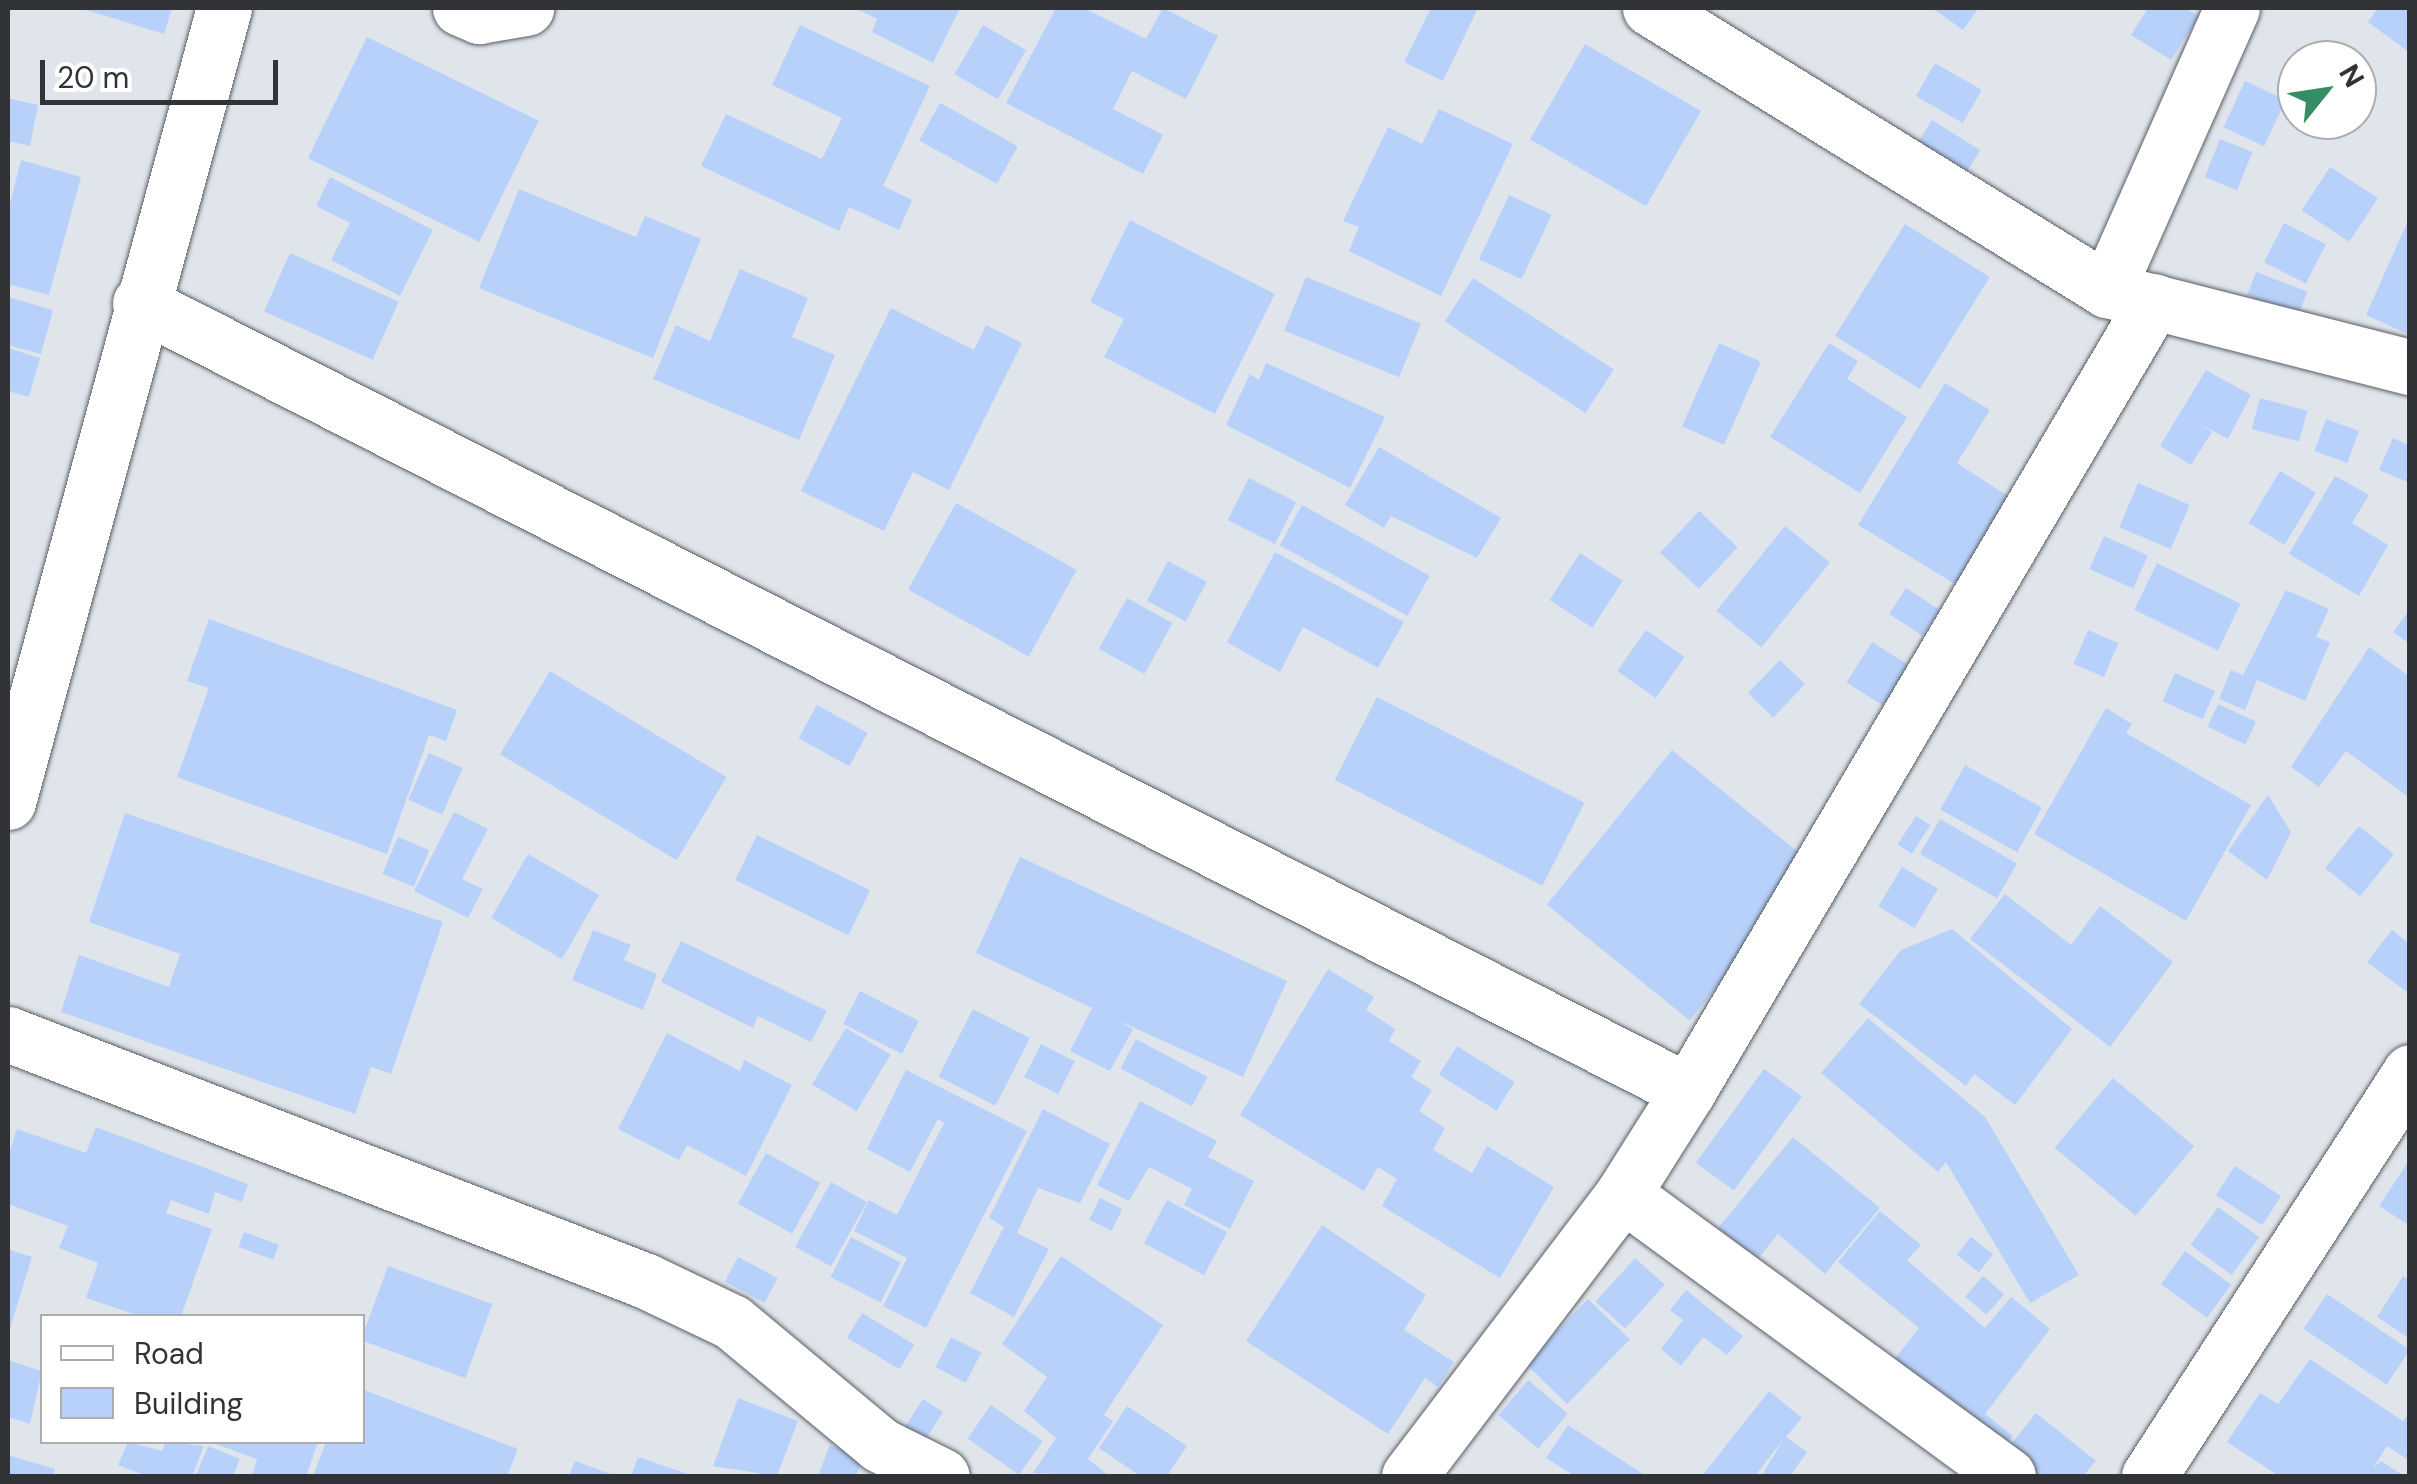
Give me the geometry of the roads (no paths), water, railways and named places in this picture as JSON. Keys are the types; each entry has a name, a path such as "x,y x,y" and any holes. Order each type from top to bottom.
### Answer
{"street":[{"path":"8,802 140,303 224,8"},
{"path":"460,8 478,16 526,8"},
{"path":"1650,8 2130,296 2410,367"},
{"path":"1409,1476 1623,1194 1688,1091 2130,296 2232,8"},
{"path":"140,303 1688,1091"},
{"path":"8,1034 646,1281 732,1322 880,1445 942,1476"},
{"path":"2149,1476 2410,1072"},
{"path":"1623,1194 2008,1476"}]}
